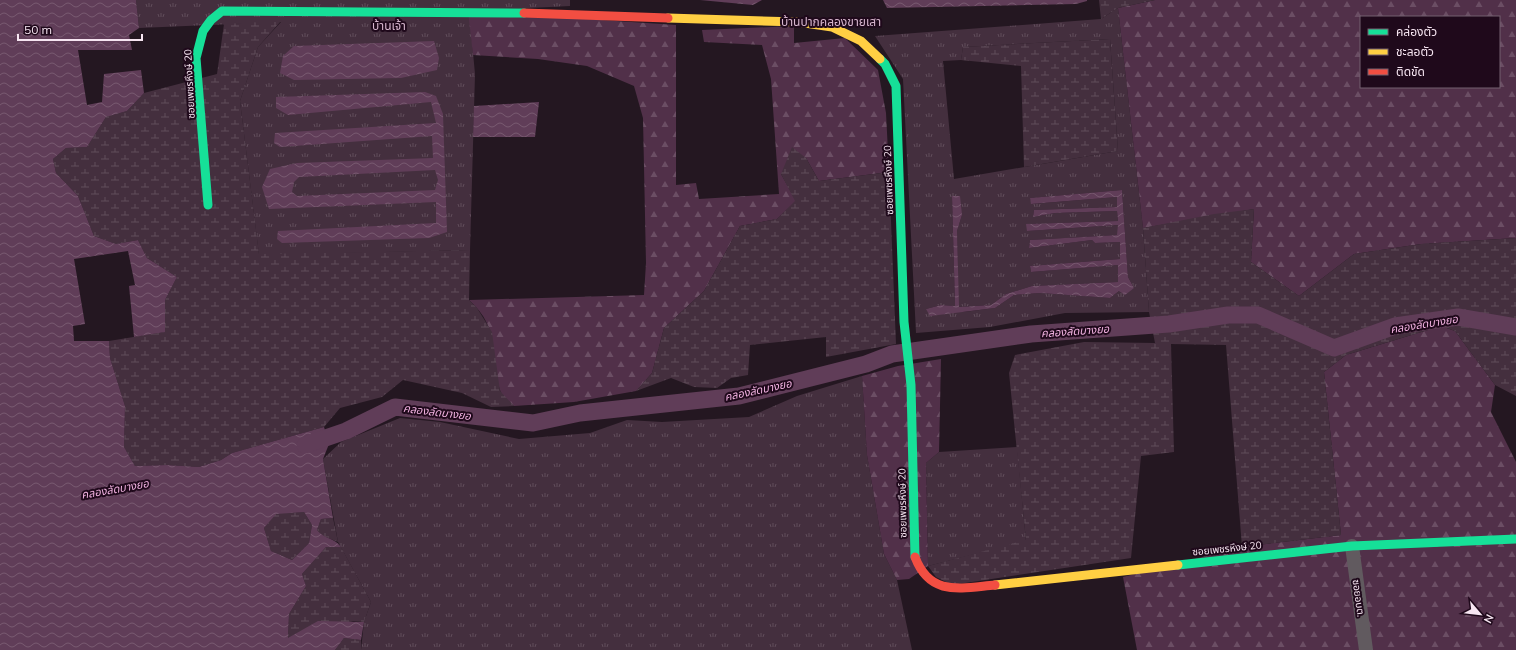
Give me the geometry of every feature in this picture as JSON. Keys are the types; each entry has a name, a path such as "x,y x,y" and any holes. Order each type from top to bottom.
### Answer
{"street":[{"name":"ซอยเพชรหึงษ์ 20","path":"208,204 196,58 198,43 205,28 211,18 222,11 563,13 728,21 798,22 832,26 861,41 885,64 896,86 904,322 911,385 914,556 920,571 932,582 954,589 1352,546 1516,539"},
{"name":"ซอยอบต.","path":"1352,546 1366,650"}],"green space":[{"path":"136,0 570,0 570,6 469,11 475,74 470,250 259,255 240,101 258,47 281,22 139,28"},
{"path":"1099,0 1155,0 1118,8 1101,19"},
{"path":"1155,0 1516,0 1516,238 1421,244 1354,254 1299,296 1251,262 1254,209 1143,228 1118,8"},
{"path":"1118,8 1143,228 1149,312 1065,313 990,327 916,333 903,79 875,36 1101,19","holes":["1110,39 1118,151 954,179 943,61 961,60 963,47","1122,190 1128,277 1134,288 1119,291 1110,298 1040,293 1014,295 995,308 964,312 926,309 941,305 955,306 952,196 962,215 957,231 958,307 991,305 1006,294 1032,286 1118,282 1118,265 1031,272 1030,266 1120,259 1120,242 1095,243 1092,240 1029,248 1030,240 1118,235 1119,225 1027,231 1027,224 1118,221 1117,211 1055,213 1033,217 1034,210 1117,207 1117,197 1032,204 1030,198"]},
{"path":"468,11 676,25 676,185 696,183 699,199 779,194 771,79 762,45 704,42 702,30 794,26 794,43 845,38 878,70 886,113 889,172 819,181 806,158 781,174 796,201 777,219 740,226 704,291 664,328 652,373 636,391 574,402 514,406 504,397 500,390 493,343 486,322 469,300 644,295 646,263 643,118 634,86 587,66 538,59 473,55"},
{"path":"281,21 258,47 240,101 259,254 470,250 469,300 477,308 492,332 500,391 514,406 491,407 462,393 403,380 382,397 340,408 324,427 232,453 221,460 199,467 167,465 135,466 124,447 125,406 110,358 109,341 164,332 165,300 177,277 147,258 138,240 116,244 94,236 78,196 56,173 53,159 66,148 87,147 106,117 127,111 144,93 217,74 224,24"},
{"path":"1110,39 1118,151 1024,167 1021,66 961,60 963,47"},
{"path":"792,147 806,158 819,181 889,172 896,344 826,357 826,337 750,345 748,375 731,378 717,388 694,387 671,378 636,391 652,373 664,328 704,291 740,226 777,219 795,201 781,174"},
{"path":"1254,209 1251,262 1299,296 1354,254 1421,244 1516,238 1516,396 1495,385 1455,331 1441,326 1346,355 1324,372 1341,535 1242,547 1226,345 1171,344 1174,452 1141,456 1131,558 952,585 936,577 928,566 1026,540 1009,373 1015,355 1084,342 1155,343 1149,312 1143,228 1214,214"},
{"path":"1441,326 1455,331 1495,385 1491,412 1516,462 1516,650 1137,650 1123,577 1242,547 1341,535 1324,372 1346,355"},
{"path":"941,359 939,452 926,463 928,566 909,579 897,580 884,554 867,455 862,376 898,366"},
{"path":"862,376 867,455 884,554 897,580 912,650 361,650 364,622 371,602 338,542 323,459 341,442 400,418 440,422 519,439 590,433 627,420 662,422 749,417 797,396"},
{"path":"1017,447 1026,541 928,566 926,463 939,452"},
{"path":"304,512 312,525 309,543 292,560 271,551 264,528 276,513"},
{"path":"333,518 338,542 321,535 317,530 321,519"},
{"path":"326,547 341,547 371,602 364,622 353,621 288,639 289,614 306,586 302,574"},
{"path":"344,638 361,640 361,650 335,650"}],"water":[{"path":"0,0 136,0 139,28 129,35 132,50 78,50 87,105 102,102 104,74 141,70 144,93 127,111 106,117 87,147 66,148 53,159 56,173 78,196 94,236 116,244 138,240 147,258 177,277 165,300 165,332 134,337 129,286 135,285 128,251 74,259 85,324 73,326 74,341 109,341 110,358 125,406 124,447 135,466 167,465 199,467 221,460 232,453 324,427 329,444 323,459 333,518 321,519 317,530 339,544 341,547 326,547 302,574 306,586 289,614 288,638 318,621 364,622 361,640 344,638 335,650 0,650","holes":["304,512 312,525 309,543 292,560 271,551 264,528 276,514"]},
{"path":"700,0 762,0 753,5"},
{"path":"883,0 1087,1 1076,4 887,8"},
{"path":"434,41 439,58 437,70 401,78 294,80 280,73 283,56 294,46"},
{"path":"425,92 436,96 443,114 447,232 429,238 282,243 277,239 278,231 436,223 436,202 269,209 262,187 270,169 297,163 433,158 432,136 280,147 274,143 275,133 436,123 431,102 288,115 276,108 276,97","holes":["435,170 438,180 435,190 297,196 292,192 294,182 299,177"]},
{"path":"539,102 535,137 473,137 474,106"},
{"path":"1122,190 1128,277 1134,288 1125,295 1119,291 1110,298 1040,293 1014,295 995,308 930,316 926,309 941,305 955,306 952,196 960,196 962,215 957,231 959,307 991,305 1006,294 1032,286 1118,282 1118,265 1031,272 1030,266 1120,259 1120,242 1095,243 1092,240 1029,248 1030,240 1117,235 1118,225 1027,231 1026,224 1118,221 1117,211 1055,213 1033,217 1034,210 1117,207 1117,197 1031,204 1030,198"}],"waterway":[{"name":"คลองลัดบางยอ","path":"305,445 346,431 395,407 533,423 580,413 739,396 866,364 892,354 1031,334 1169,324 1228,315 1258,315 1334,348 1395,326 1458,317 1516,327"}],"traffic: fast":[{"path":"208,205 196,58 203,31 211,20 222,11 524,13"},
{"path":"880,59 885,64 896,86 904,322 911,385 915,557"},
{"path":"1178,565 1352,546 1516,539"}],"traffic: slow":[{"path":"668,18 798,22 832,27 861,41 880,59"},
{"path":"995,585 1178,565"}],"traffic: jam":[{"path":"524,13 668,18"},
{"path":"915,557 921,570 929,579 938,584 959,588 995,585"}],"district":[{"name":"บ้านปากคลองขายเสา","path":"831,22"},
{"name":"บ้านเจ้า","path":"389,26"}]}
